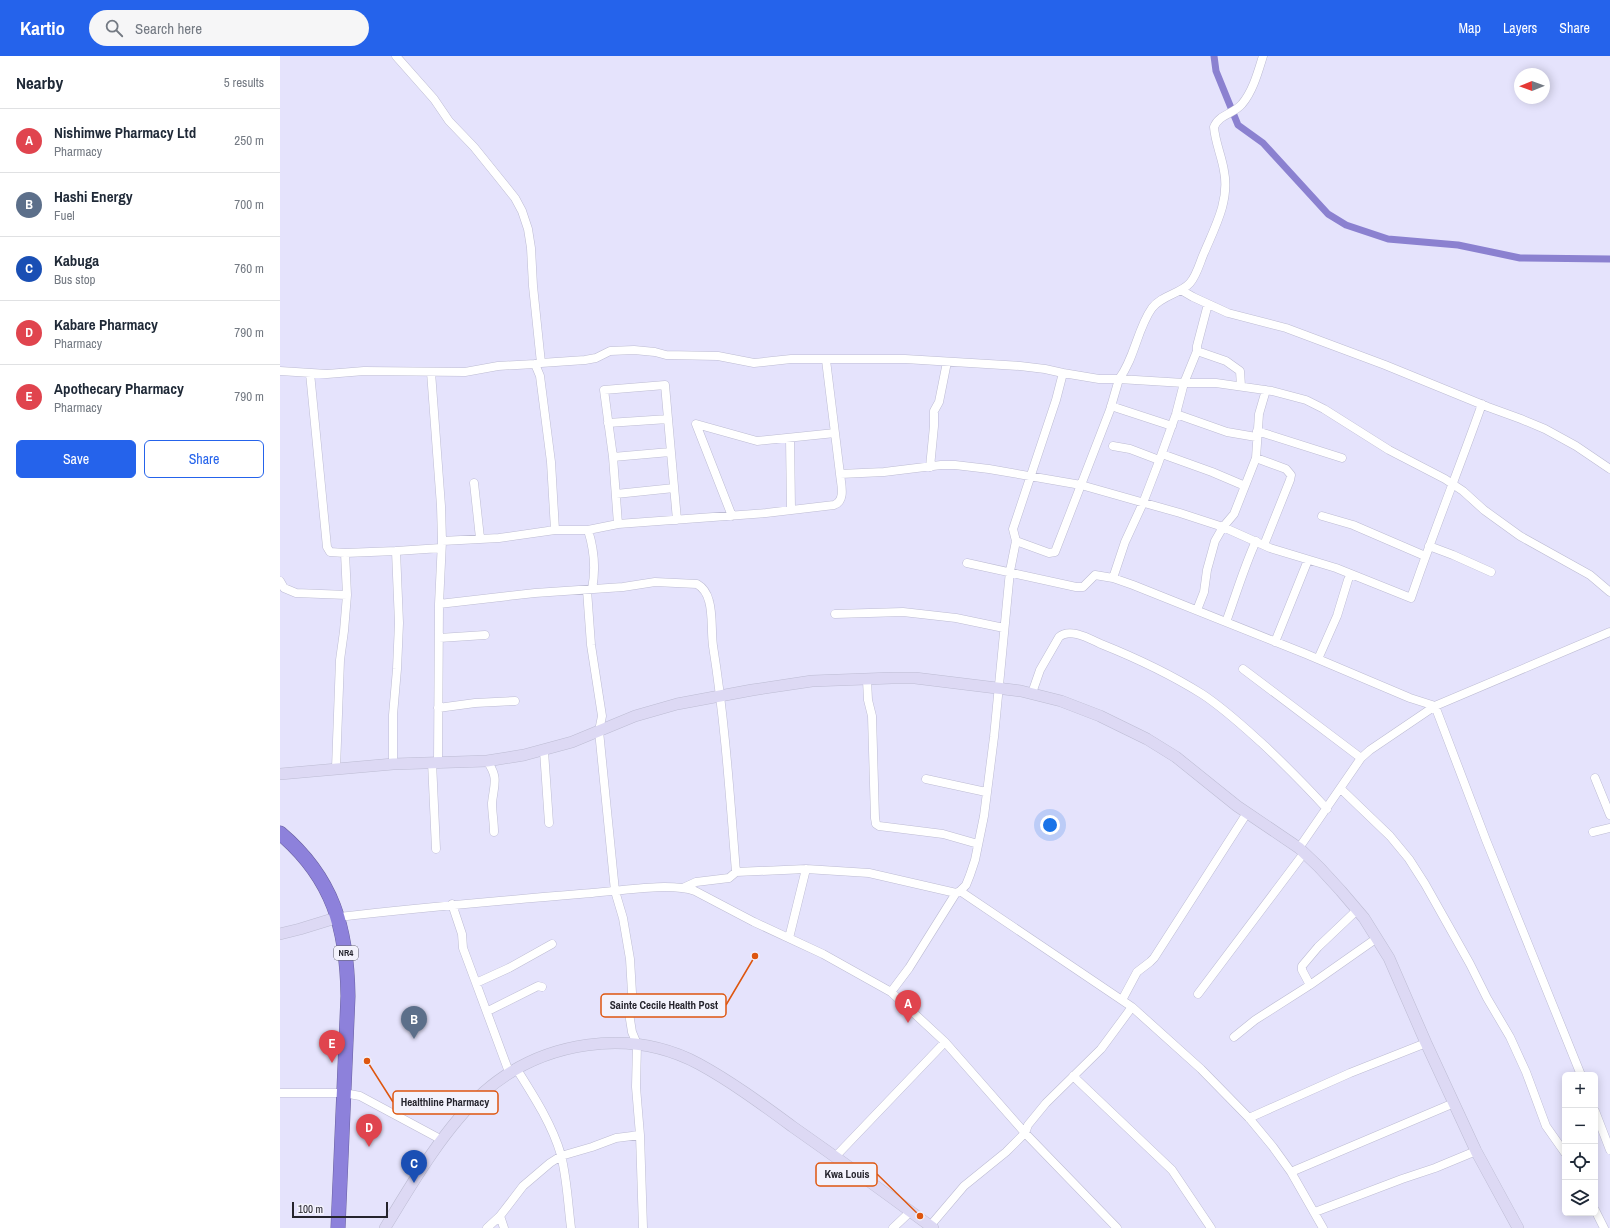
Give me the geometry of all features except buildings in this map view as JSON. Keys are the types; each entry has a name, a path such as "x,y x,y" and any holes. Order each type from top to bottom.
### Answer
{"highway":[{"name":"NR4","path":"280,833 294,846 317,873 330,897 338,917 348,965 338,1228"}],"main road":[{"path":"280,773 393,764 488,761 524,756 572,742 635,716 677,704 812,681 915,678 1032,693 1062,701 1100,716 1152,742 1176,757 1247,813 1302,851 1319,867 1357,910 1378,938 1400,981 1426,1043 1476,1151 1518,1228"},
{"path":"280,934 338,917"},
{"path":"385,1228 442,1140 466,1110 484,1092 513,1070 546,1054 567,1048 603,1044 637,1044 664,1050 698,1064 736,1086 836,1156 932,1227"}],"street":[{"path":"396,56 434,99 449,121 474,147 515,198 522,211 528,229 531,248 538,363 551,462 555,530"},
{"path":"1016,541 1049,553 1054,552 1111,406 1119,379 1129,363 1140,333 1153,306 1160,300 1181,290 1191,281 1199,266 1220,216 1224,199 1225,172 1214,127 1216,122 1224,115 1243,104 1252,87 1263,56"},
{"path":"1181,290 1228,313 1286,328 1521,418 1576,446 1610,469"},
{"path":"1113,578 1125,542 1143,503 1172,426 1184,383 1197,351 1208,304"},
{"path":"280,371 327,374 364,371 472,371 498,366 591,359 610,351 647,350 671,355 718,356 754,362 791,359 826,360 879,358 1020,366 1045,368 1063,373 1099,379 1216,383 1266,390 1306,400 1324,409 1371,440 1453,485 1520,536 1585,572 1610,592"},
{"path":"1197,351 1233,365 1240,371 1241,386"},
{"path":"310,373 327,547 330,552 345,553 396,551 480,538 499,538 555,530 588,530 618,524 766,513 838,503 841,498 840,474 826,360"},
{"path":"930,467 934,411 939,402 947,362"},
{"path":"431,372 441,506 438,708 435,762 436,849"},
{"path":"891,992 909,968 958,892 966,885 970,875 984,816 1010,571 1016,541 1013,529 1056,400 1063,373"},
{"path":"618,524 613,458 604,390 635,386 665,385 677,520"},
{"path":"1197,610 1204,592 1207,570 1215,541 1223,527 1234,514 1256,458 1259,414 1266,390"},
{"path":"840,474 884,472 948,465 963,466 1081,485 1223,527 1260,543 1336,568 1411,598 1425,556 1453,485 1482,404"},
{"path":"1111,406 1172,426"},
{"path":"1176,414 1227,432 1257,434 1342,458"},
{"path":"608,423 668,419"},
{"path":"732,516 696,424 757,441 835,433"},
{"path":"790,438 791,509"},
{"path":"1113,446 1130,449 1212,472 1245,486"},
{"path":"613,458 670,452"},
{"path":"1226,622 1247,562 1260,543 1291,475 1286,469 1256,458"},
{"path":"474,483 480,538"},
{"path":"616,494 674,488"},
{"path":"1322,516 1353,525 1425,556"},
{"path":"588,530 594,561 590,589 591,645 602,716 599,731 614,891 623,918 630,959 632,993 629,1013 632,1032 637,1044 636,1087 640,1135 643,1228"},
{"path":"1429,546 1491,572"},
{"path":"393,764 393,715 399,623 396,551"},
{"path":"336,768 339,672 347,595 345,553"},
{"path":"1275,642 1308,560"},
{"path":"967,563 1079,587 1085,584 1095,574 1113,578 1197,610 1410,698 1435,706"},
{"path":"1318,659 1337,616 1348,580 1352,574"},
{"path":"280,582 284,588 296,593 347,595"},
{"path":"439,604 535,593 623,587 655,582 698,584 702,587 707,593 709,601 711,633 721,696 736,872"},
{"path":"835,614 903,612 956,618 1004,628"},
{"path":"1198,994 1266,903 1302,851 1327,809 1361,758 1370,750 1435,706 1610,632"},
{"path":"1032,693 1040,670 1059,637 1063,634 1071,633 1086,638 1149,664 1202,694 1219,706 1250,732 1284,764 1327,809"},
{"path":"439,638 486,635"},
{"path":"1243,669 1361,758"},
{"path":"867,680 868,700 872,716 874,818 876,824 943,834 978,844"},
{"path":"438,708 475,703 515,701"},
{"path":"1435,706 1486,840 1580,1072"},
{"path":"544,751 549,823"},
{"path":"488,761 493,769 496,780 492,804 494,832"},
{"path":"1595,778 1610,815"},
{"path":"926,779 986,792"},
{"path":"1340,789 1390,836 1409,859 1425,884 1510,1037 1526,1072 1546,1126 1562,1149"},
{"path":"1122,1000 1137,972 1154,958 1247,813"},
{"path":"1593,832 1610,828"},
{"path":"789,938 806,869"},
{"path":"338,917 452,904 644,888 685,887 696,882 729,878 736,872 806,869 869,873 958,892 1132,1006 1201,1069 1249,1118 1291,1172 1323,1228"},
{"path":"685,887 822,954 891,992 945,1042 1025,1133 1117,1228"},
{"path":"452,904 462,934 463,948 476,983 513,1070 541,1109 561,1156 571,1228"},
{"path":"1310,985 1302,970 1302,966 1318,947 1357,910"},
{"path":"1234,1037 1255,1020 1310,985 1351,955 1378,938"},
{"path":"476,983 509,968 552,944"},
{"path":"488,1011 538,986 542,986"},
{"path":"932,1227 964,1186 1006,1152 1025,1133 1028,1125 1046,1104 1101,1049 1132,1006"},
{"path":"836,1156 945,1042"},
{"path":"1249,1118 1350,1073 1426,1043"},
{"path":"1073,1076 1172,1170 1211,1228"},
{"path":"280,1093 344,1093 366,1098 387,1112 442,1140"},
{"path":"1291,1172 1454,1103"},
{"path":"1598,1119 1610,1150"},
{"path":"487,1228 500,1216 524,1186 550,1163 561,1156 616,1138 640,1135"},
{"path":"1315,1212 1435,1168 1476,1151"},
{"path":"893,1228 910,1212"},
{"path":"500,1216 504,1228"},
{"path":"1597,1216 1601,1227"}],"waterway":[{"path":"1214,56 1216,71 1238,125 1263,143 1328,214 1346,225 1388,239 1458,245 1520,258 1610,259"}],"place":[{"name":"Sainte Cecile Health Post","path":"755,956"},
{"name":"Nishimwe Pharmacy Ltd","path":"908,1023"},
{"name":"Hashi Energy","path":"414,1039"},
{"name":"Healthline Pharmacy","path":"367,1061"},
{"name":"Apothecary Pharmacy","path":"332,1063"},
{"name":"Kabare Pharmacy","path":"369,1147"},
{"name":"Kabuga","path":"414,1183"},
{"name":"Kwa Louis","path":"920,1216"}]}
